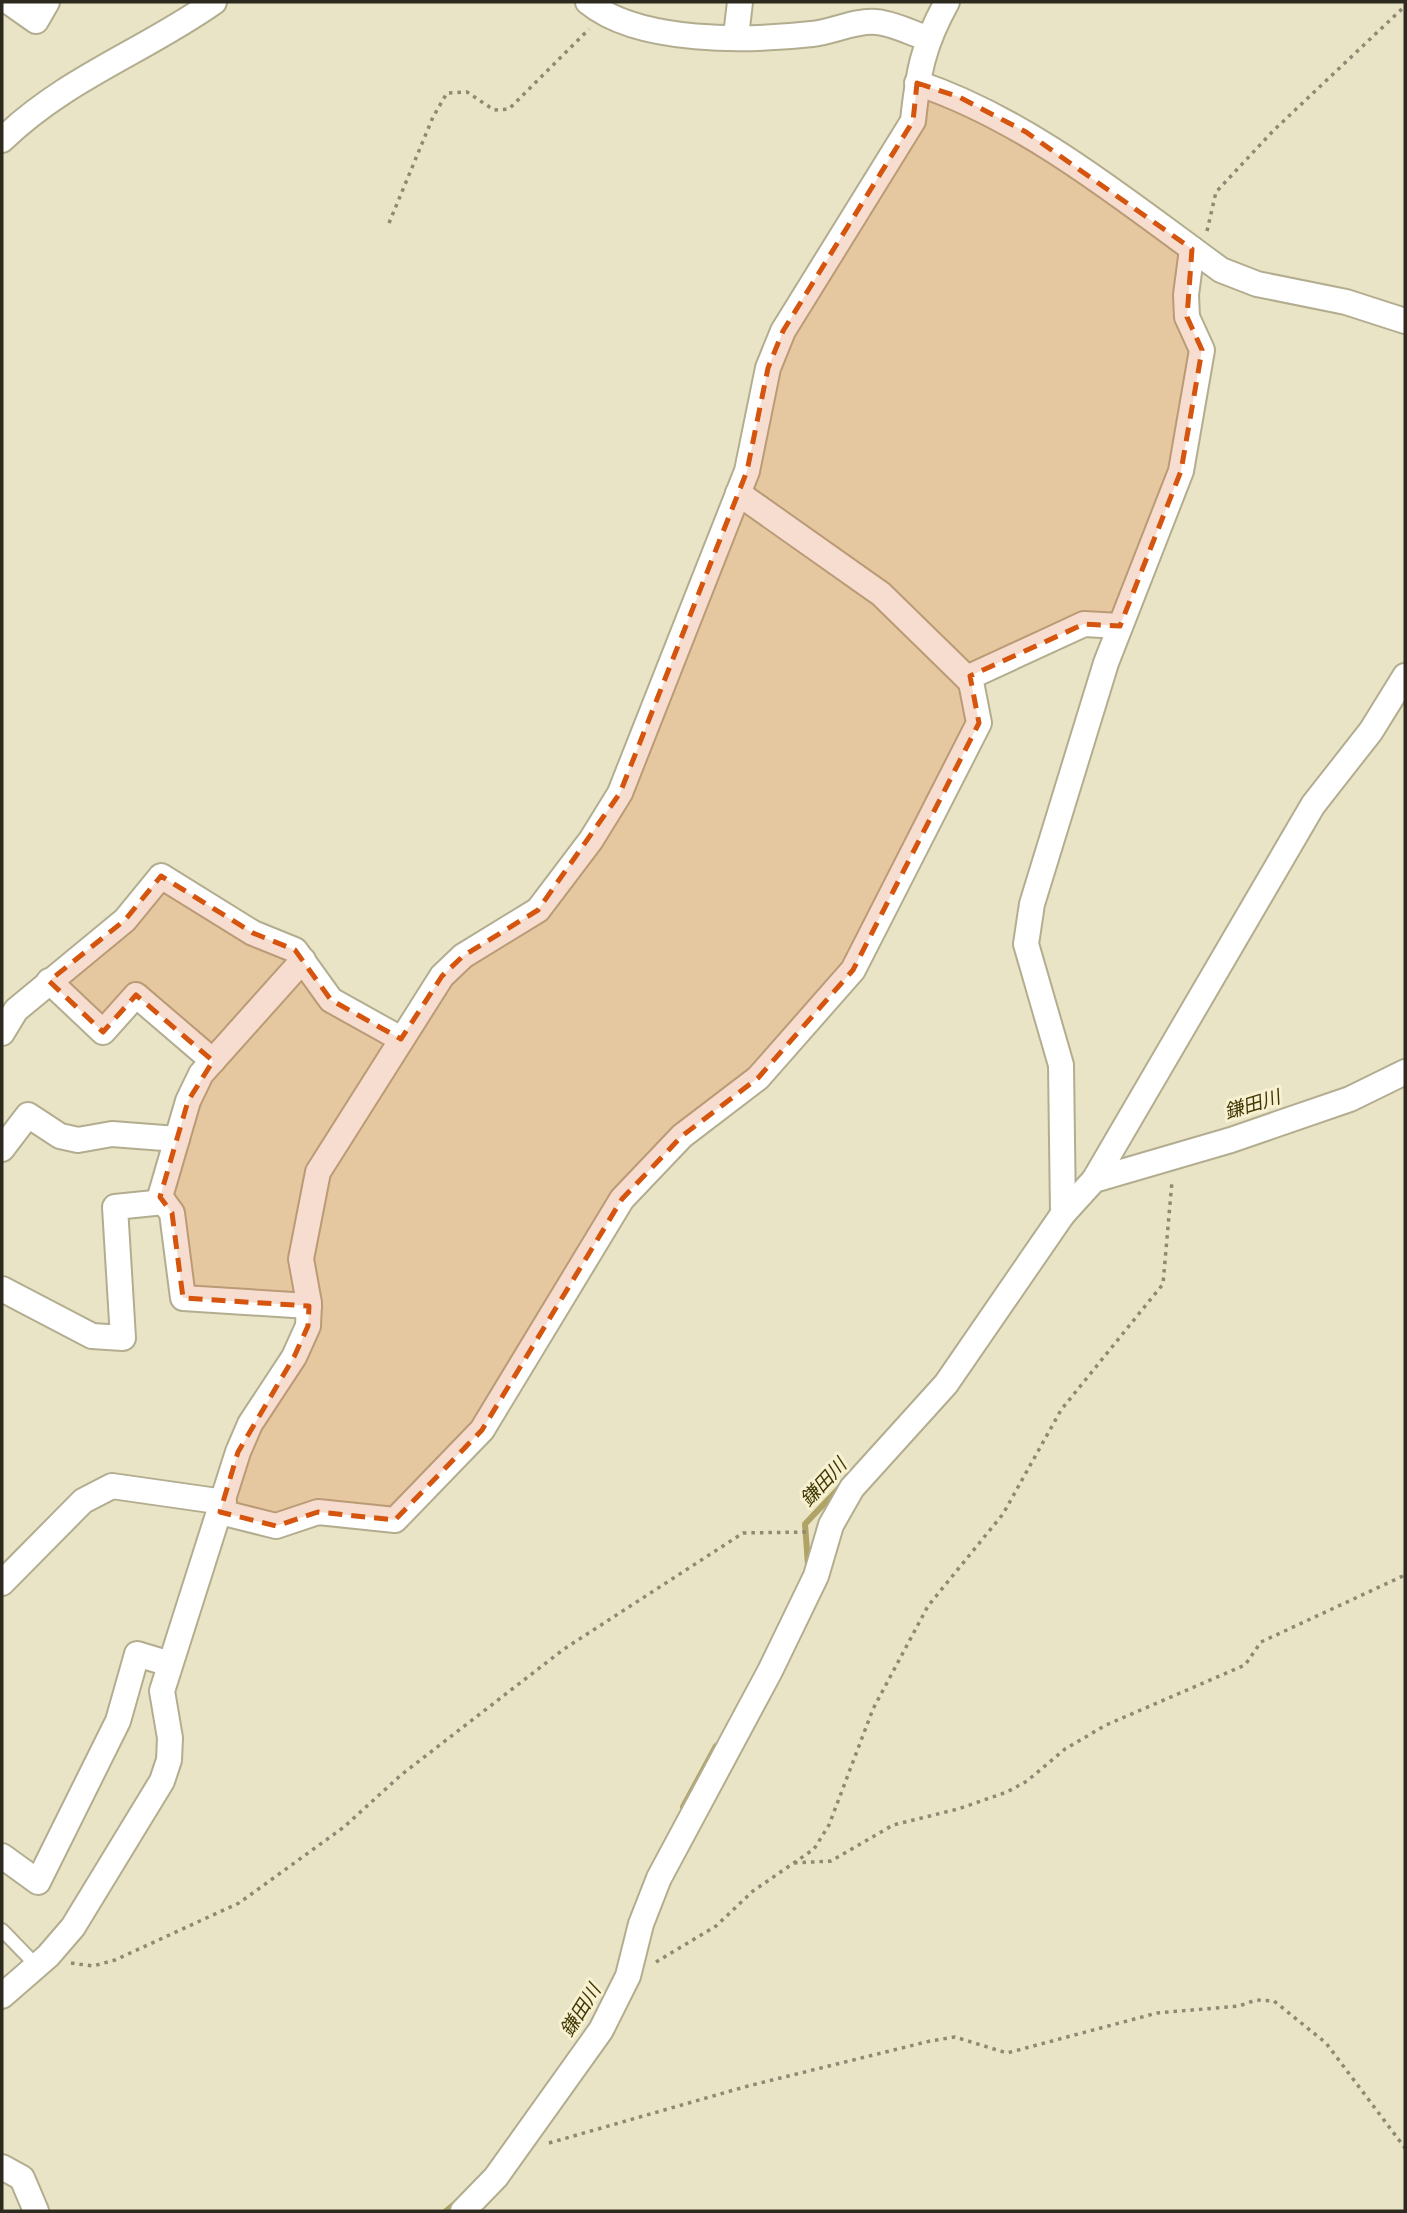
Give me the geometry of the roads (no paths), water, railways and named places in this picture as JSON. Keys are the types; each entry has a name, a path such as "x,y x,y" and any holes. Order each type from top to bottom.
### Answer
{"street":[{"path":"9,2 36,21 47,2"},
{"path":"2,140 32,111 69,86 214,2"},
{"path":"736,36 740,2"},
{"path":"2,1996 43,1961 73,1927 162,1781 169,1760 170,1738 162,1690 238,1452 250,1424 294,1357 308,1326 309,1307 301,1259 318,1172 442,976 463,956 538,910 591,840 620,793 747,471 768,369 783,331 913,121 917,83 927,38 947,2"},
{"path":"596,8 645,30 700,37 813,34 875,22 927,38"},
{"path":"917,83 959,97 1026,132 1221,270 1257,284 1346,302 1405,321"},
{"path":"1063,1214 1061,1065 1026,944 1032,904 1106,663 1181,471 1202,350 1187,317 1186,295 1197,252"},
{"path":"2,1583 83,1501 112,1486 222,1507 276,1526 317,1512 394,1520 482,1430 622,1199 682,1136 758,1078 853,970 979,723 971,682 881,594 738,493"},
{"path":"967,678 1084,624 1120,626"},
{"path":"463,2211 496,2177 601,2030 628,1976 641,1924 659,1878 770,1671 816,1576 829,1532 852,1488 946,1384 1063,1214 1094,1180 1313,805 1371,731 1405,676"},
{"path":"2,1033 16,1010 125,920 161,876 253,933 295,950 331,1000 401,1040"},
{"path":"303,960 201,1074 188,1101 160,1197 172,1213 183,1298 309,1307"},
{"path":"49,981 103,1032 136,995 213,1061"},
{"path":"1094,1180 1350,1099 1405,1072"},
{"path":"2,1148 29,1115 60,1136 78,1140 112,1134 177,1139"},
{"path":"2,1289 92,1336 123,1338 115,1207 164,1202"},
{"path":"2,1856 38,1882 118,1721 137,1654 170,1664"},
{"path":"2,2167 22,2178 36,2211"}],"lane":[{"path":"2,1930 43,1961"}],"waterway":[{"name":"鎌田川","path":"808,1565 805,1524 841,1486"},
{"name":"鎌田川","path":"683,1807 716,1746"},
{"name":"鎌田川","path":"446,2211 458,2201"}]}
